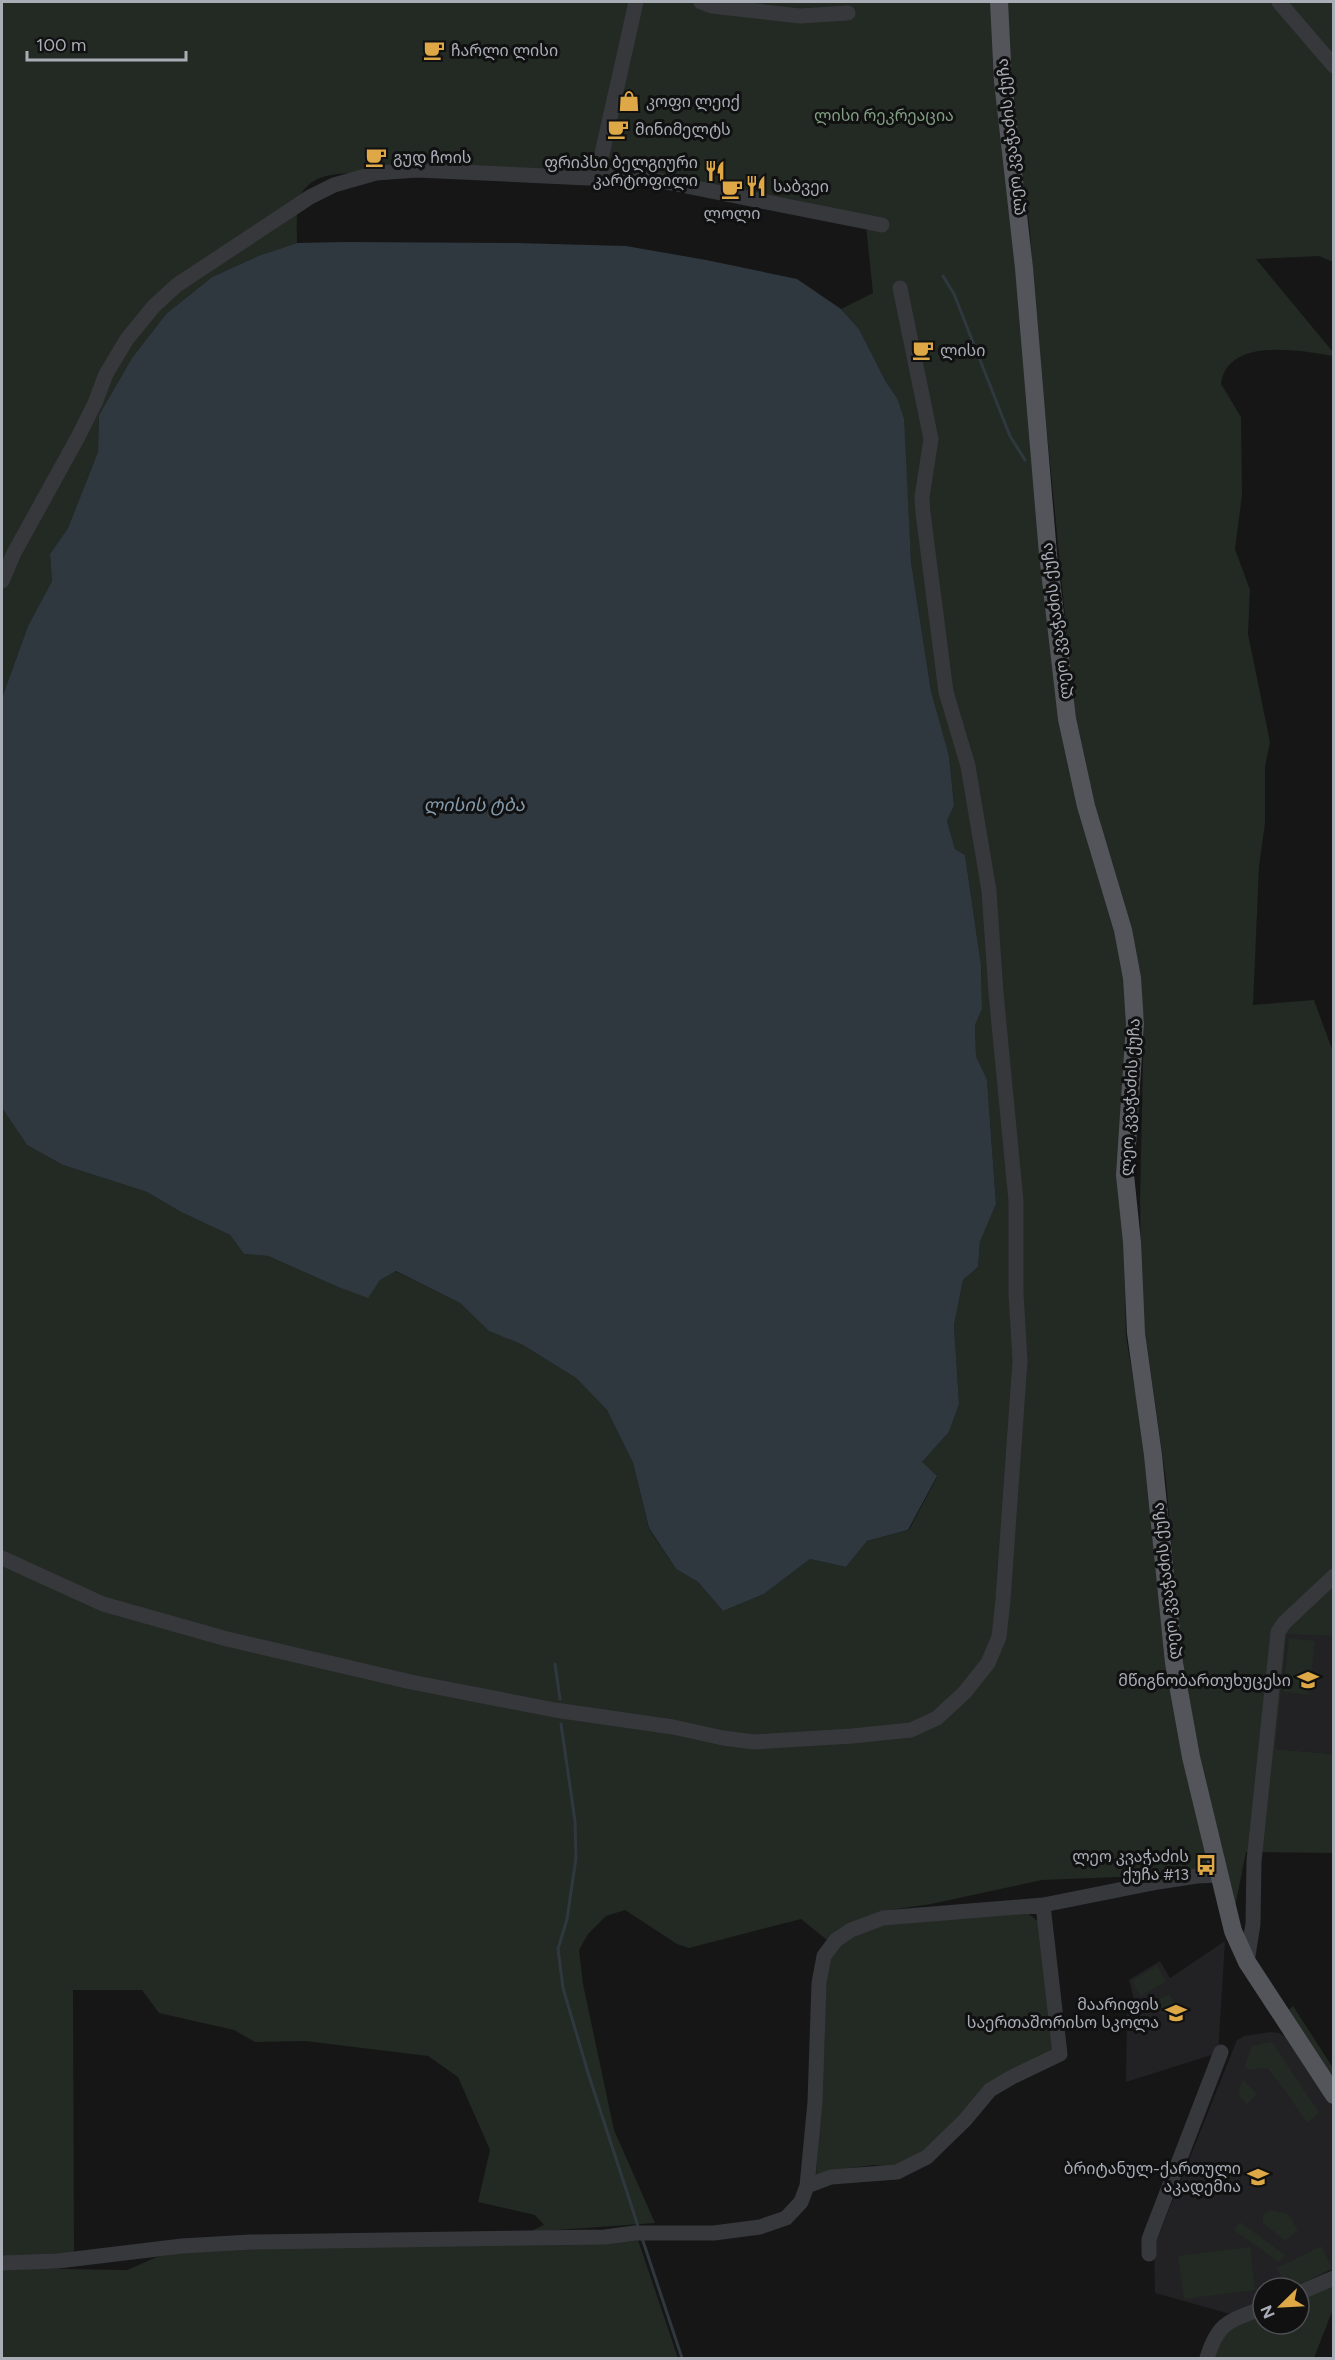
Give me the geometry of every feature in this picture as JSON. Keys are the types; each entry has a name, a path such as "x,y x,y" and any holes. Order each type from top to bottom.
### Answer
{"main road":[{"name":"ლეო კვაჭაძის ქუჩა","path":"999,2 1003,81 1024,268 1048,554 1067,719 1098,855 1123,930 1132,978 1135,1024 1125,1175 1132,1242 1136,1333 1153,1455 1174,1663 1191,1757 1233,1931 1246,1962 1334,2095"}],"street":[{"path":"597,176 636,2"},
{"path":"701,2 712,6 801,16 848,13"},
{"path":"1279,2 1334,66"},
{"path":"2,581 14,553 78,437 106,374 127,339 154,306 177,285 310,197 334,185 390,171 417,170 588,178 597,176 650,178 882,225"},
{"path":"2,1558 103,1604 227,1639 411,1682 555,1710 673,1727 754,1742 911,1730 937,1718 981,1674 999,1637 1006,1567 1020,1361 1016,1294 1016,1201 996,993 989,891 968,766 945,681 922,497 931,439 900,288"},
{"path":"1246,1962 1253,1924 1254,1861 1278,1632 1284,1623 1334,1576"},
{"path":"2,2263 58,2261 182,2246 250,2242 605,2237 652,2233 714,2233 760,2227 786,2218 801,2202 807,2186 815,2102 819,1983 824,1956 836,1940 851,1930 883,1918 1043,1905 1158,1882 1220,1875"},
{"path":"807,2186 831,2177 897,2172 927,2157 965,2120 990,2091 1012,2077 1060,2054 1043,1905"},
{"path":"1149,2254 1149,2239 1221,2052"},
{"path":"1311,2289 1334,2278"},
{"path":"1207,2358 1210,2347 1224,2324 1251,2313"}],"shaded area":[{"name":"მწიგნობართუხუცესი","path":"1287,1633 1333,1636 1333,1754 1274,1749"},
{"name":"მაარიფის საერთაშორისო სკოლა","path":"1225,1941 1218,2053 1126,2082 1127,2014 1134,2011 1136,2007 1129,1980 1160,1961 1170,1978"},
{"name":"ბრიტანულ-ქართული აკადემია","path":"1271,2032 1286,2037 1333,2107 1333,2269 1311,2280 1311,2276 1251,2276 1251,2307 1234,2315 1155,2293 1154,2247 1237,2040 1244,2036"}],"green space":[{"name":"ლისი რეკრეაცია","path":"2,2 991,2 1019,275 1041,554 1128,978 1124,1241 1126,1336 1145,1450 1165,1663 1208,1862 1193,1874 1042,1880 931,1904 877,1912 827,1940 801,1919 689,1948 677,1944 625,1910 606,1916 588,1934 579,1950 583,1984 614,2130 655,2223 529,2232 544,2225 535,2215 478,2202 490,2150 458,2077 428,2056 305,2041 255,2042 234,2030 159,2013 142,1990 73,1990 74,2253 38,2257 2,2257 2,1108 27,1145 63,1165 147,1192 181,1212 230,1235 244,1254 268,1256 338,1287 367,1297 380,1280 395,1271 460,1303 489,1331 523,1345 576,1378 607,1410 633,1463 649,1529 676,1569 698,1582 723,1611 764,1594 810,1559 846,1567 867,1541 909,1530 937,1477 921,1463 949,1432 959,1404 954,1325 963,1280 978,1267 980,1242 996,1204 987,1081 976,1056 975,1025 982,1009 981,965 965,855 955,849 947,821 954,804 949,757 931,691 911,562 907,492 897,398 886,382 859,329 841,309 873,293 866,226 643,182 365,173 329,175 318,179 302,193 298,205 297,243 258,256 212,277 166,314 132,358 99,415 98,452 68,528 50,554 52,581 28,626 2,698"},
{"path":"1007,2 1333,2 1333,262 1319,256 1256,259 1333,352 1333,356 1285,350 1250,353 1236,359 1226,369 1221,384 1241,417 1242,495 1235,549 1250,590 1248,634 1270,742 1265,767 1265,823 1259,866 1253,1005 1314,1000 1333,1052 1333,1636 1287,1634 1275,1749 1333,1754 1333,1853 1246,1852 1234,1912 1183,1675 1166,1480 1142,1311 1140,1201 1144,1019 1134,954 1085,773 1075,717 1035,310 1030,231 1014,104"},
{"path":"1289,1638 1315,1641 1309,1695 1283,1692"},
{"path":"1027,1913 1041,1923 1056,2051 961,2116 921,2155 893,2167 875,2165 849,2168 816,2177 827,1970 832,1955 843,1942 879,1924"},
{"path":"1157,1966 1166,1981 1141,1996 1132,1981"},
{"path":"1170,1994 1176,2010 1162,2015 1159,2007 1161,1998"},
{"path":"1293,2006 1333,2068 1333,2082 1287,2012"},
{"path":"1272,2042 1319,2113 1307,2123 1267,2068 1248,2070 1245,2065 1252,2046"},
{"path":"1243,2080 1257,2094 1247,2104 1240,2097 1239,2089"},
{"path":"1270,2210 1288,2214 1298,2230 1286,2240 1283,2239 1263,2223 1263,2215"},
{"path":"1240,2222 1285,2255 1279,2262 1234,2230"},
{"path":"637,2237 678,2358 2,2358 2,2268 127,2270 157,2257 179,2253 275,2246"},
{"path":"1321,2246 1332,2268 1311,2278 1311,2276 1281,2276 1277,2268"},
{"path":"1250,2247 1253,2276 1251,2276 1251,2291 1184,2299 1178,2256"},
{"path":"1333,2283 1333,2309 1314,2358 1213,2358 1228,2329 1251,2318 1251,2336 1311,2336 1311,2292"}],"water":[{"name":"ლისის ტბა","path":"297,243 626,246 797,279 841,309 859,329 886,382 897,398 904,419 911,562 931,691 949,756 954,805 947,821 955,849 965,855 981,965 982,1009 975,1025 976,1056 987,1080 996,1204 980,1242 978,1267 963,1280 954,1325 959,1404 949,1432 922,1462 937,1476 908,1530 867,1541 846,1567 810,1559 764,1594 723,1611 698,1582 676,1569 649,1528 633,1463 607,1410 576,1378 523,1345 489,1331 460,1303 396,1271 380,1280 368,1298 268,1256 244,1254 230,1235 181,1212 147,1192 63,1165 27,1145 2,1108 2,698 28,626 52,581 50,554 68,528 98,452 99,415 132,358 166,314 212,277 258,256"}],"waterway":[{"path":"943,276 954,294 1010,436 1025,460"},
{"path":"555,1664 560,1699"},
{"path":"561,1724 575,1821 576,1858 567,1919 558,1949 563,1988 639,2229"},
{"path":"642,2238 682,2358"}],"place":[{"name":"ჩარლი ლისი","path":"434,50"},
{"name":"კოფი ლეიქ","path":"629,101"},
{"name":"მინიმელტს","path":"618,129"},
{"name":"გუდ ჩოის","path":"376,157"},
{"name":"ფრიპსი ბელგიური კარტოფილი","path":"715,171"},
{"name":"საბვეი","path":"756,186"},
{"name":"ლოლი","path":"732,189"},
{"name":"ლისი","path":"923,350"},
{"name":"მწიგნობართუხუცესი","path":"1308,1680"},
{"name":"ლეო კვაჭაძის ქუჩა #13","path":"1206,1865"},
{"name":"მაარიფის საერთაშორისო სკოლა","path":"1176,2013"},
{"name":"ბრიტანულ-ქართული აკადემია","path":"1258,2177"}]}
